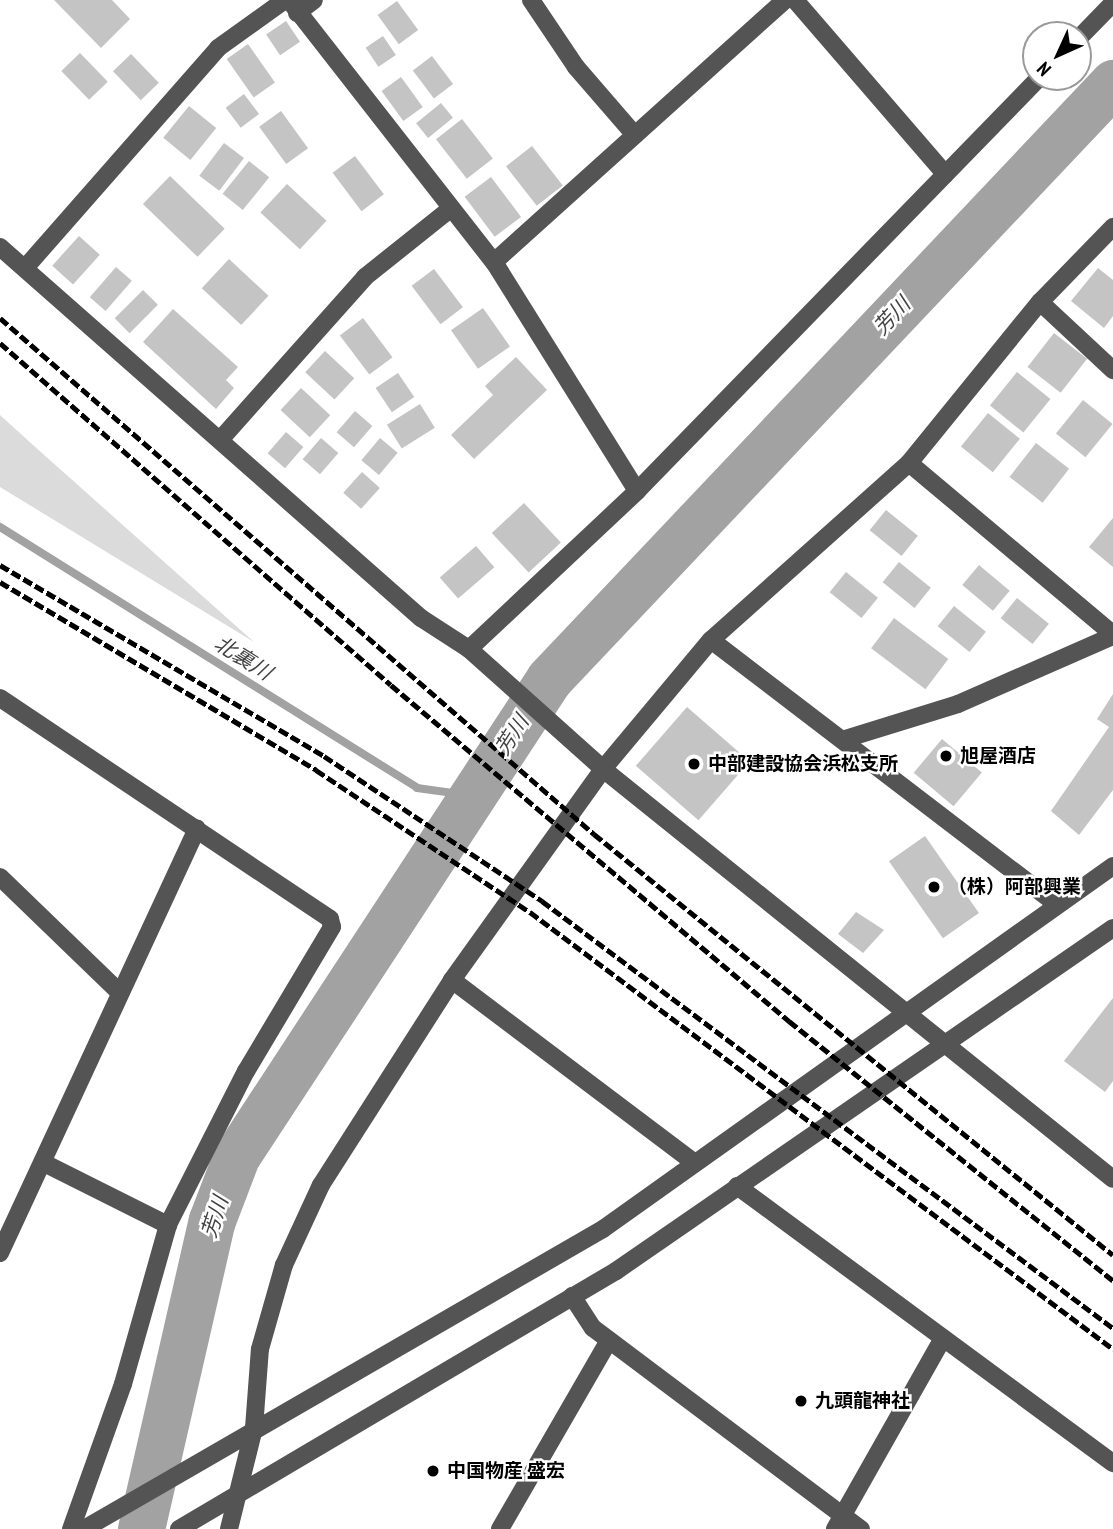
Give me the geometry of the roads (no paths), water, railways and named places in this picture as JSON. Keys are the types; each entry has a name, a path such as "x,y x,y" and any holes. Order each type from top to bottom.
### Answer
{"street":[{"path":"24,268 218,48 290,4 314,0"},
{"path":"531,0 576,67 635,135"},
{"path":"494,262 785,0"},
{"path":"795,0 945,174"},
{"path":"1092,25 1113,3"},
{"path":"290,4 449,210 494,262 637,491"},
{"path":"472,653 637,491 1026,91"},
{"path":"220,440 365,277 449,210"},
{"path":"229,1529 254,1428 260,1349 305,1213 452,980 603,769 711,640 909,463 1040,302 1113,227"},
{"path":"0,247 421,618 472,653 603,769 908,1009 1113,1179"},
{"path":"1040,302 1113,370"},
{"path":"845,739 958,704 1113,635 909,463"},
{"path":"711,640 845,739 1057,905"},
{"path":"0,698 330,919 332,927 246,1071 167,1225 80,1529"},
{"path":"1,1242 44,1163 197,828"},
{"path":"80,1529 603,1229 908,1009 1113,866"},
{"path":"0,877 120,993"},
{"path":"179,1529 572,1296 737,1186 944,1040 1113,928"},
{"path":"452,980 695,1163"},
{"path":"44,1163 167,1225"},
{"path":"737,1186 1113,1463"},
{"path":"572,1296 609,1340 839,1523 861,1529"},
{"path":"839,1523 943,1338"},
{"path":"500,1529 609,1340"}],"waterway":[{"name":"芳川","path":"141,1529 212,1220 236,1157 549,679 1113,83"},
{"name":"北裏川","path":"0,527 417,788 475,796"}],"railway":[{"path":"0,318 594,834 1113,1255"},
{"path":"0,343 391,685 789,1021 1113,1281"},
{"path":"0,565 324,756 542,901 1113,1328"},
{"path":"0,582 316,770 530,912 1113,1349"}],"place":[{"name":"旭屋酒店","path":"946,756"},
{"name":"中部建設協会浜松支所","path":"694,764"},
{"name":"（株）阿部興業","path":"934,887"},
{"name":"九頭龍神社","path":"801,1401"},
{"name":"中国物産 盛宏","path":"433,1471"}]}
